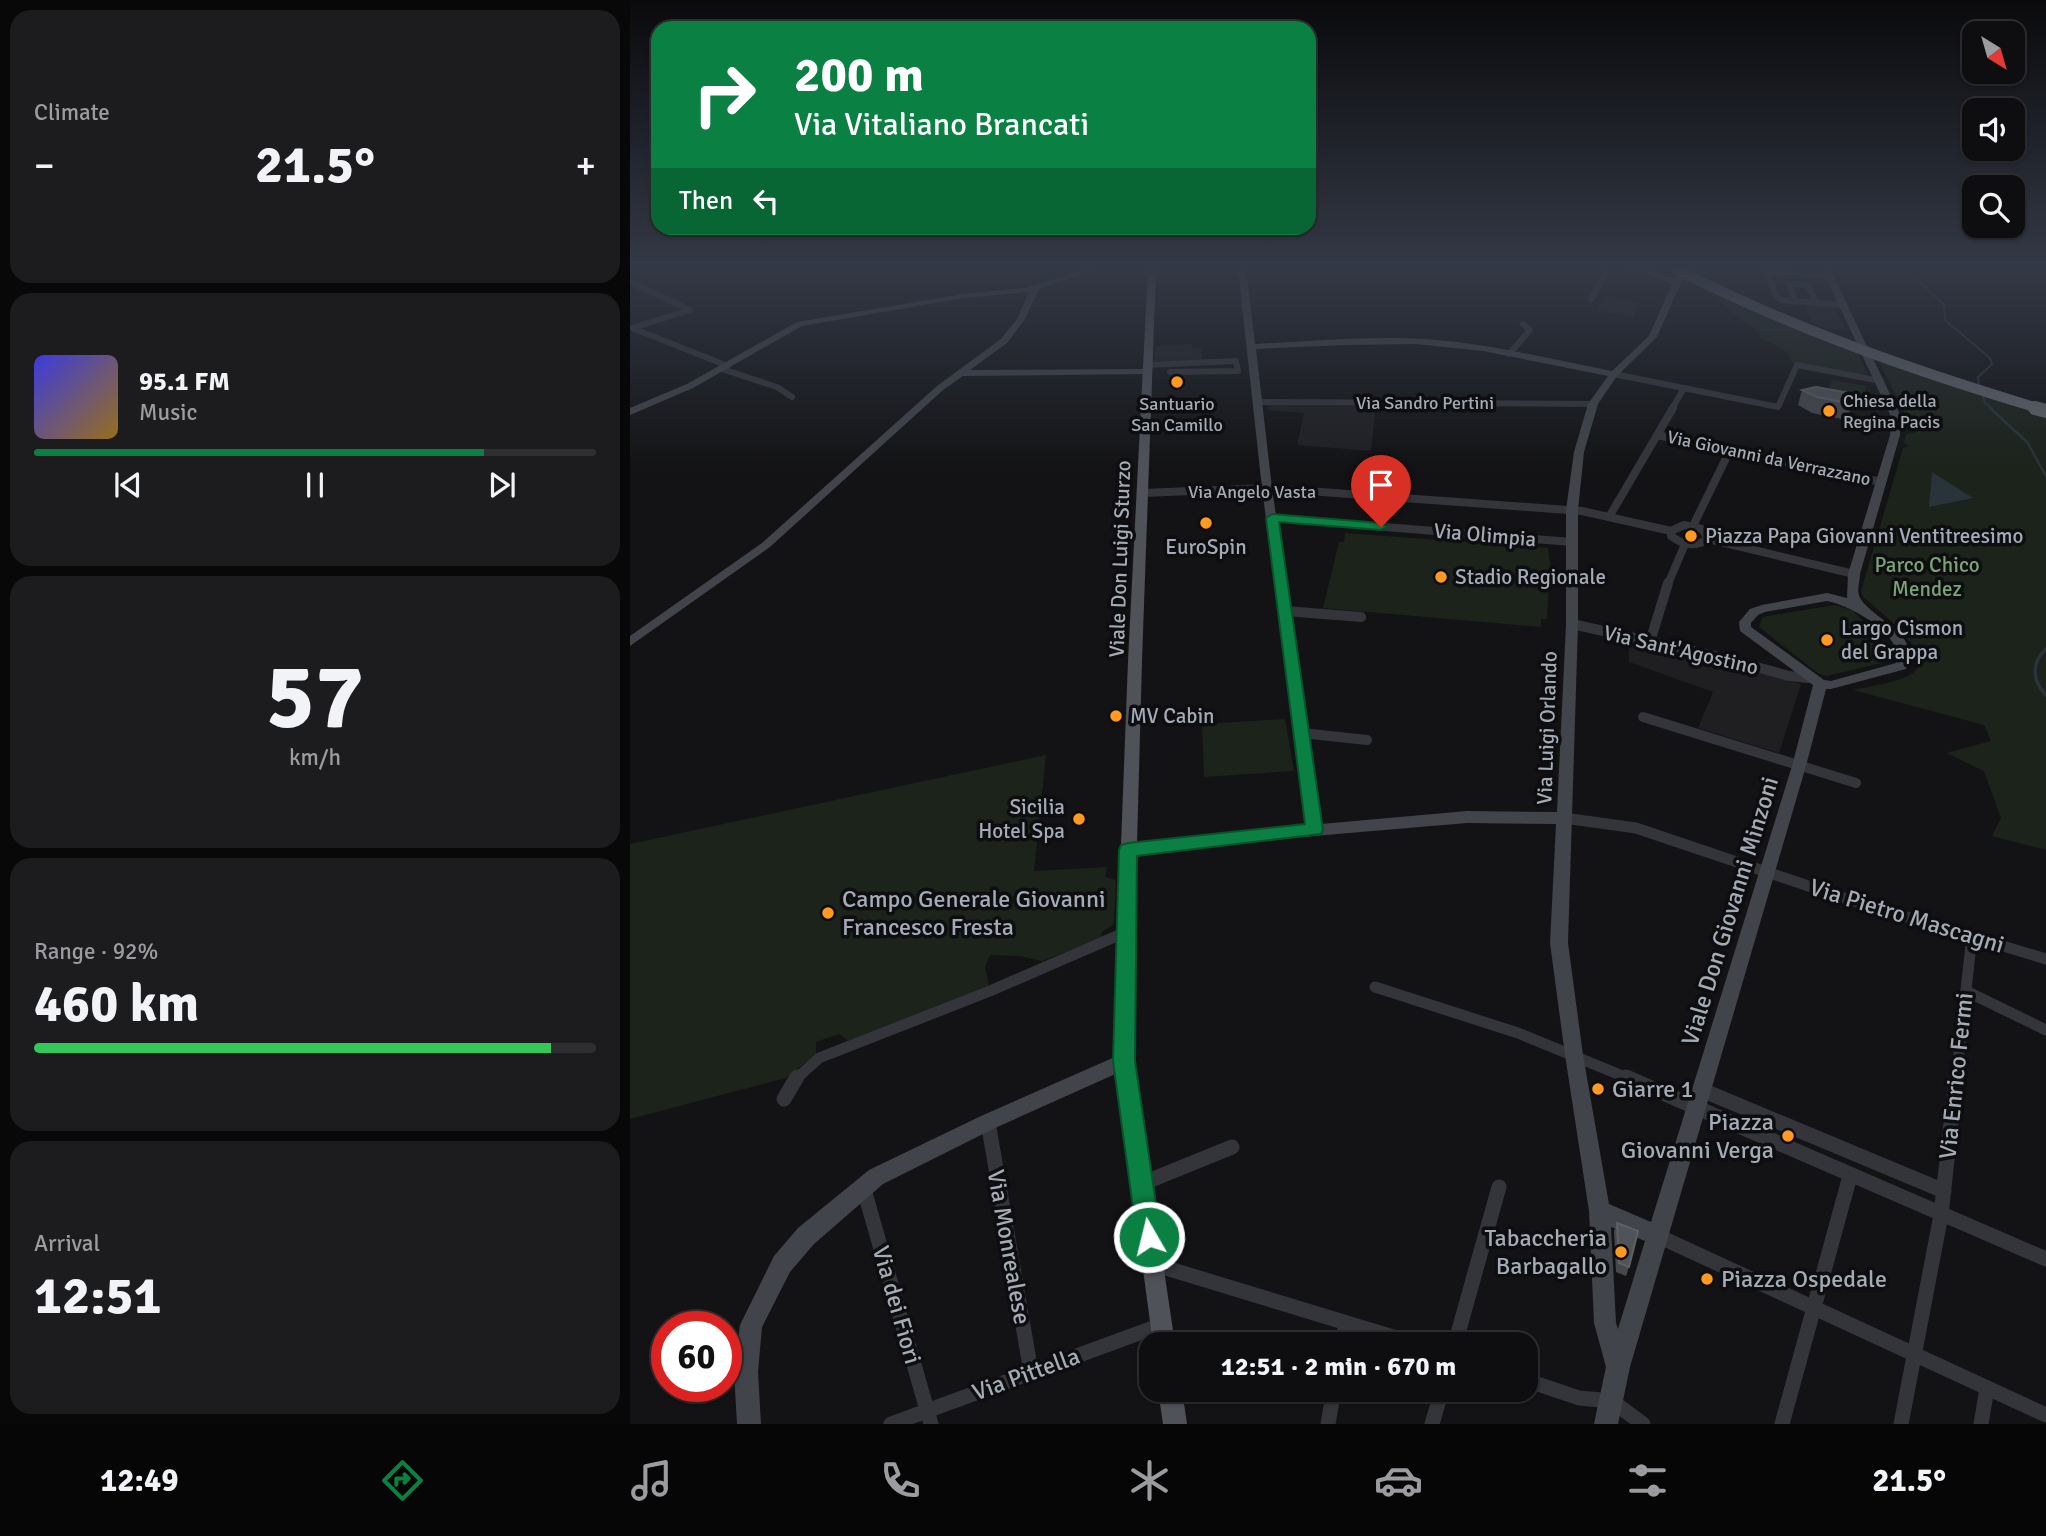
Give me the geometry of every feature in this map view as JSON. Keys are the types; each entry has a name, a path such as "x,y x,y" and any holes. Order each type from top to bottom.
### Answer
{"highway":[{"path":"1823,335 2046,411"},
{"path":"1837,335 2046,406"}],"main road":[{"name":"Viale Don Luigi Sturzo","path":"1149,335 1128,850 1124,1061 1163,1332"},
{"path":"1172,1402 1175,1424"}],"street":[{"path":"649,335 777,387 792,397"},
{"path":"630,412 682,390 781,335"},
{"path":"630,642 766,545 959,373 1009,335"},
{"path":"1250,335 1267,488 1314,830"},
{"path":"1509,354 1525,335"},
{"name":"Via Luigi Orlando","path":"1618,1367 1605,1322 1600,1211 1574,1055 1559,943 1572,625 1572,510 1579,452 1592,404 1614,374 1653,335"},
{"path":"1854,573 1853,597 1904,649 1905,661 1892,671 1831,685 1816,683 1749,632 1745,622 1754,612 1844,591 1854,573 1897,427 1893,408 1858,335"},
{"path":"1251,347 1392,341 1454,345 1778,407 1797,365 1881,381"},
{"path":"959,373 1205,366 1170,372"},
{"path":"1609,517 1684,388"},
{"name":"Via Sandro Pertini","path":"1257,402 1592,404"},
{"name":"Via Giovanni da Verrazzano","path":"1657,435 1881,482"},
{"path":"1695,523 1730,450"},
{"name":"Via Angelo Vasta","path":"1142,493 1267,488 1572,510 1671,531"},
{"name":"Via Olimpia","path":"1272,518 1573,542"},
{"path":"1695,523 1671,531 1671,536 1684,547 1708,539 1854,573"},
{"path":"1695,523 1707,534 1708,539"},
{"path":"1650,642 1661,600 1684,547"},
{"path":"1827,597 1854,604 1867,613"},
{"path":"1286,611 1361,617"},
{"name":"Via Sant'Agostino","path":"1572,625 1816,683"},
{"name":"Viale Don Giovanni Minzoni","path":"1606,1424 1618,1367 1799,766 1816,683"},
{"path":"1643,717 1856,783"},
{"path":"1302,733 1367,740"},
{"path":"1128,850 1467,817 1564,818"},
{"name":"Via Pietro Mascagni","path":"1564,818 1636,828 1768,870 1843,898 2046,959"},
{"path":"784,1098 798,1076 819,1058 990,991 1126,932"},
{"name":"Via Enrico Fermi","path":"1901,1424 1941,1215 1972,936"},
{"path":"1375,987 1518,1033 1574,1055 2046,1259"},
{"path":"1966,991 2046,1030"},
{"path":"749,1424 746,1372 751,1325 782,1264 806,1236 876,1177 988,1122 1124,1061"},
{"path":"1702,1090 1944,1191"},
{"name":"Via Monrealese","path":"988,1122 1031,1372"},
{"path":"1141,1184 1231,1147"},
{"path":"1782,1424 1850,1176"},
{"name":"Via dei Fiori","path":"863,1186 929,1417"},
{"path":"1458,1332 1499,1187"},
{"path":"1600,1211 1659,1232 1814,1308 2046,1415"},
{"path":"1152,1264 1376,1332"},
{"path":"1344,1332 1346,1323"},
{"name":"Via Pittella","path":"891,1424 929,1417 1031,1372 1139,1342"},
{"path":"1538,1384 1579,1398 1612,1401 1643,1424"},
{"path":"1981,1424 1987,1388"},
{"path":"1328,1424 1332,1402"},
{"path":"1432,1424 1438,1402"}],"shaded area":[{"path":"1192,344 1193,348 1201,348 1202,360 1154,362 1155,346"},
{"path":"1267,405 1376,406 1371,451 1297,445 1304,413 1268,410"},
{"path":"1932,472 1973,498 1929,507"},
{"path":"1629,641 1695,655 1801,684 1779,753 1698,728 1713,692 1629,662"}],"green space":[{"path":"1759,335 1816,335 1858,354 1868,375 1792,363 1783,350"},
{"name":"Parco Chico Mendez","path":"1879,361 2046,415 2046,850 1992,836 2001,818 1984,771 1946,753 1991,741 1984,725 1853,690 1903,678 1915,671 1919,662 1910,642 1863,597 1861,591 1903,448 1909,446 1904,443 1906,434 1917,432 1906,423 1903,409"},
{"path":"1832,380 1867,386 1859,410 1823,403"},
{"name":"Stadio Regionale","path":"1345,533 1548,548 1550,563 1547,619 1541,619 1541,627 1323,608 1339,542 1344,542"},
{"path":"1835,605 1852,610 1888,646 1890,650 1885,649 1885,652 1891,654 1890,659 1827,676 1819,674 1759,627 1762,618 1767,616"},
{"path":"1285,719 1294,771 1204,777 1202,724"},
{"name":"Campo Generale Giovanni Francesco Fresta","path":"1046,755 1034,871 1107,867 1105,877 1116,880 1114,924 1102,932 1101,938 1042,961 1019,956 990,955 985,967 989,986 848,1041 839,1034 816,1042 816,1054 786,1078 630,1119 630,844"}],"building":[{"path":"1816,387 1855,394 1852,404 1817,397 1802,390"},
{"path":"1617,1223 1638,1231 1629,1267 1619,1263"}],"waterway":[{"path":"1963,335 1990,358 1992,364 1978,377 1979,387"},
{"path":"1982,394 1985,403 1992,409"},
{"path":"1990,408 2027,442 2046,476"},
{"path":"2046,649 2038,660 2035,672 2038,684 2046,695"}],"place":[{"name":"Santuario San Camillo","path":"1177,382"},
{"name":"Chiesa della Regina Pacis","path":"1829,411"},
{"name":"EuroSpin","path":"1206,523"},
{"name":"Piazza Papa Giovanni Ventitreesimo","path":"1691,536"},
{"name":"Stadio Regionale","path":"1441,577"},
{"name":"Largo Cismon del Grappa","path":"1827,640"},
{"name":"MV Cabin","path":"1116,716"},
{"name":"Sicilia Hotel Spa","path":"1079,819"},
{"name":"Campo Generale Giovanni Francesco Fresta","path":"828,913"},
{"name":"Giarre 1","path":"1598,1089"},
{"name":"Piazza Giovanni Verga","path":"1788,1136"},
{"name":"Tabaccheria Barbagallo","path":"1621,1252"},
{"name":"Piazza Ospedale","path":"1707,1279"}],"route":[{"path":"1149,1237 1124,1061 1128,850 1314,830 1272,518 1381,527"}]}
